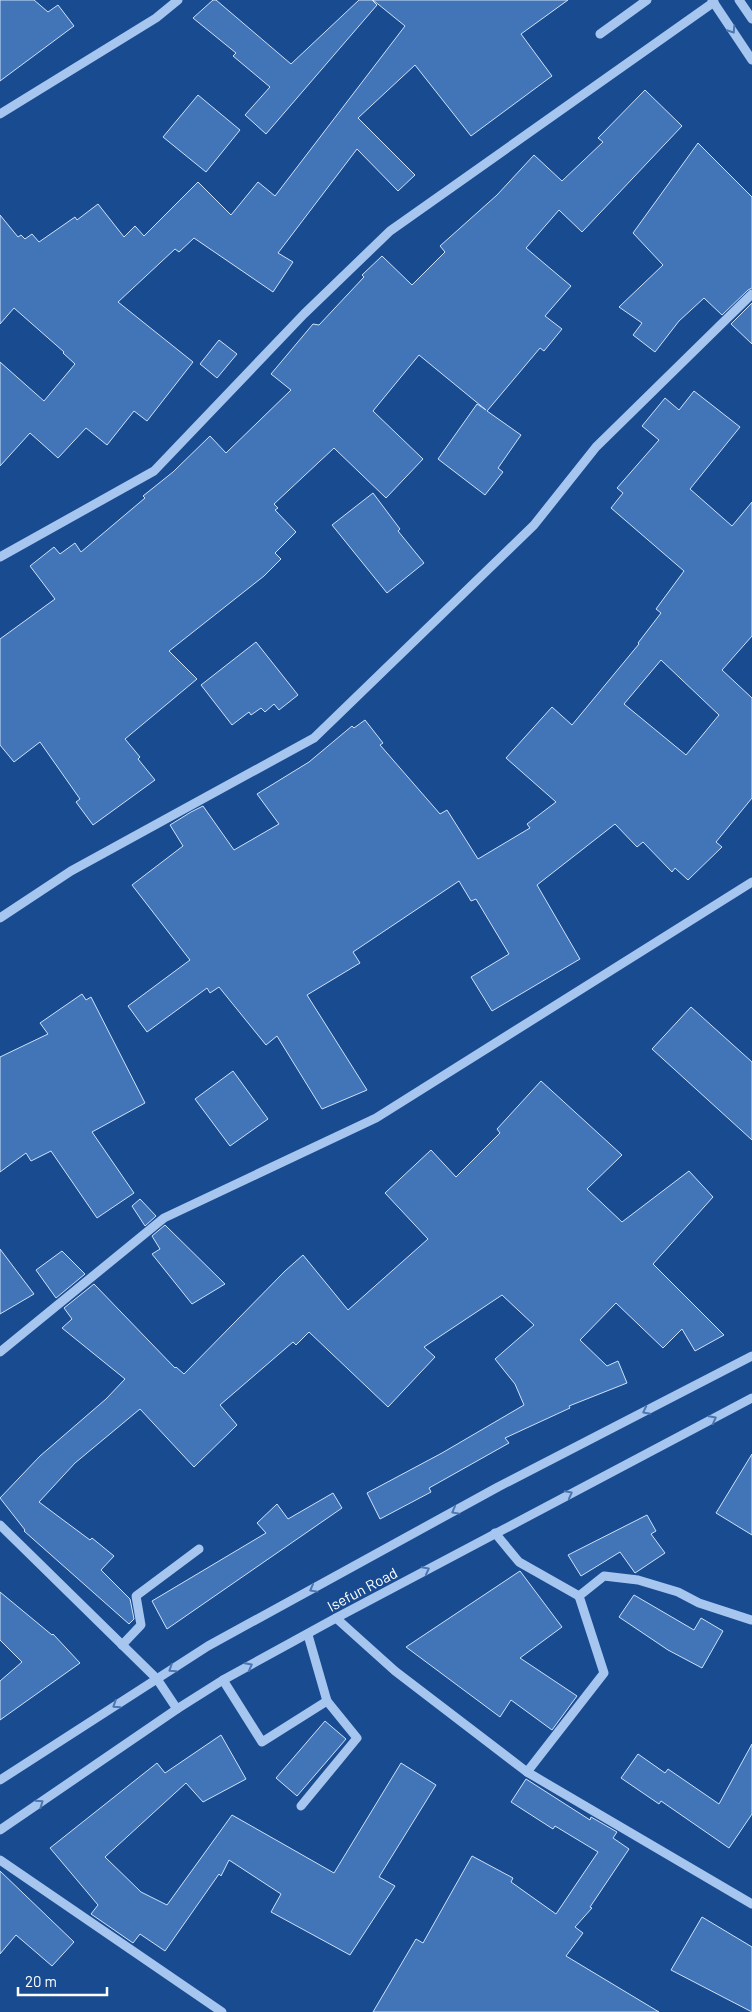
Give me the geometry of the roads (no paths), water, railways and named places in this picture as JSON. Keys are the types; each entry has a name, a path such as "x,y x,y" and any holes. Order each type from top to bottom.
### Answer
{"street":[{"path":"0,114 156,18 178,0"},
{"path":"600,34 647,0"},
{"path":"739,0 752,19"},
{"path":"0,557 154,471 304,314 390,231 713,1 752,60"},
{"path":"0,918 71,871 314,738 534,525 596,448 752,294"},
{"path":"0,1352 164,1218 376,1118 752,882"},
{"name":"Isefun Road","path":"0,1780 208,1646 489,1492 752,1356"},
{"name":"Isefun Road","path":"0,1830 177,1709 223,1680 336,1618 752,1398"},
{"path":"0,1524 157,1679 177,1709"},
{"path":"495,1534 519,1562 580,1596 604,1673 527,1772"},
{"path":"122,1645 141,1625 136,1596 199,1549"},
{"path":"580,1596 604,1576 638,1580 678,1592 699,1603 751,1620"},
{"path":"336,1618 395,1671 527,1772 752,1904"},
{"path":"301,1806 357,1738 327,1701 308,1635"},
{"path":"223,1680 262,1742 327,1701"},
{"path":"0,1860 222,2012"}]}
